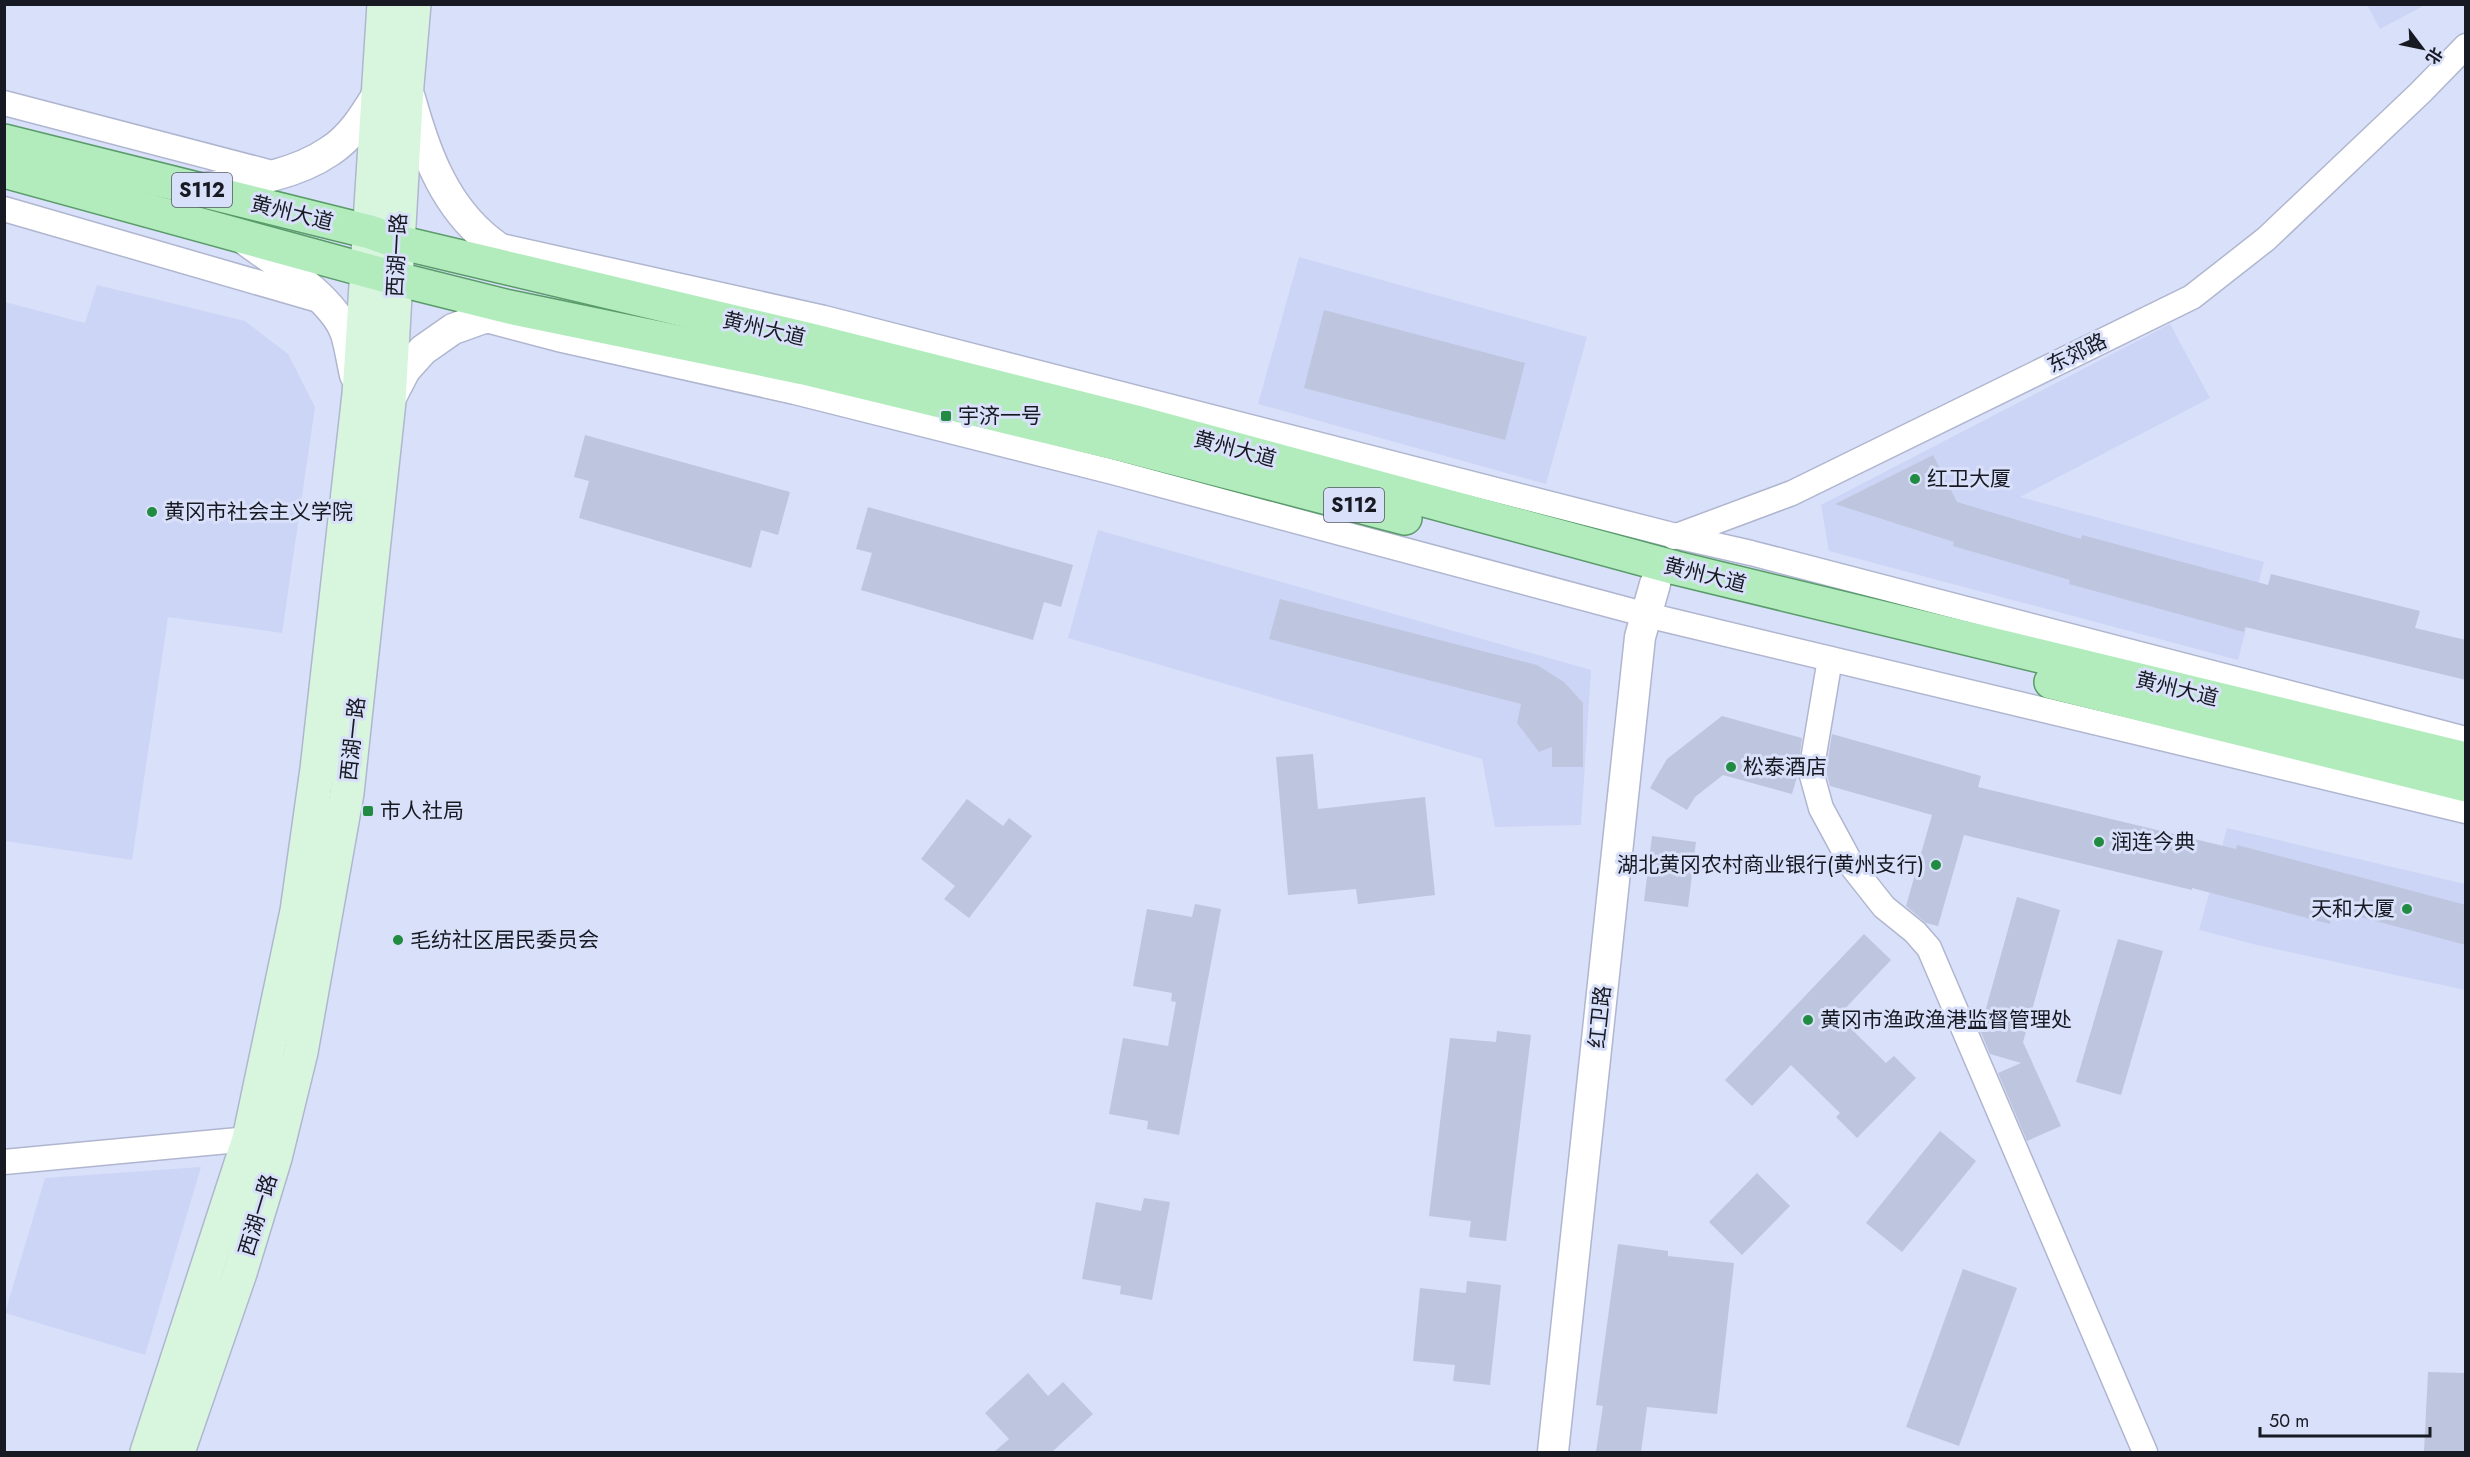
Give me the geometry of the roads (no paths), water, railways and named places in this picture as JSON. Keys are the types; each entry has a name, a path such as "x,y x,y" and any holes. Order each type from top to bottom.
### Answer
{"main road":[{"name":"西湖一路","path":"178,1452 240,1273 275,1158 302,1052 347,793 393,88 384,4"},
{"name":"西湖一路","path":"393,88 414,4"},
{"name":"黄州大道","path":"4,141 540,276 811,340 1124,419 1621,553 2466,759"},
{"name":"黄州大道","path":"4,171 382,275 534,311 804,368 1112,442 1655,584 2466,785"},
{"name":"西湖一路","path":"147,1452 249,1139 297,911 374,398"}],"street":[{"name":"东郊路","path":"1621,553 1676,536 1792,493 2192,297 2266,239 2420,93 2466,46"},
{"path":"198,189 276,174 299,167 331,151 393,88 422,139 445,193 475,228 540,276"},
{"path":"4,103 276,174"},
{"path":"4,209 322,301"},
{"path":"239,236 298,278 338,318 374,398 423,350 453,329 481,319 534,311"},
{"path":"494,244 824,318 2466,739"},
{"path":"481,319 558,339 795,392 1113,472 1647,615 2466,811"},
{"name":"红卫路","path":"1553,1452 1640,637 1655,584"},
{"path":"1830,659 1810,772 1821,808 1854,869 1884,907 1915,932 1929,948 2145,1452"},
{"path":"4,1162 249,1139"}],"place":[{"name":"宇济一号","path":"946,416"},
{"name":"红卫大厦","path":"1915,479"},
{"name":"黄冈市社会主义学院","path":"152,512"},
{"name":"松泰酒店","path":"1731,767"},
{"name":"市人社局","path":"368,811"},
{"name":"润连今典","path":"2099,842"},
{"name":"湖北黄冈农村商业银行(黄州支行)","path":"1936,865"},
{"name":"天和大厦","path":"2407,909"},
{"name":"毛纺社区居民委员会","path":"398,940"},
{"name":"黄冈市渔政渔港监督管理处","path":"1808,1020"}]}
